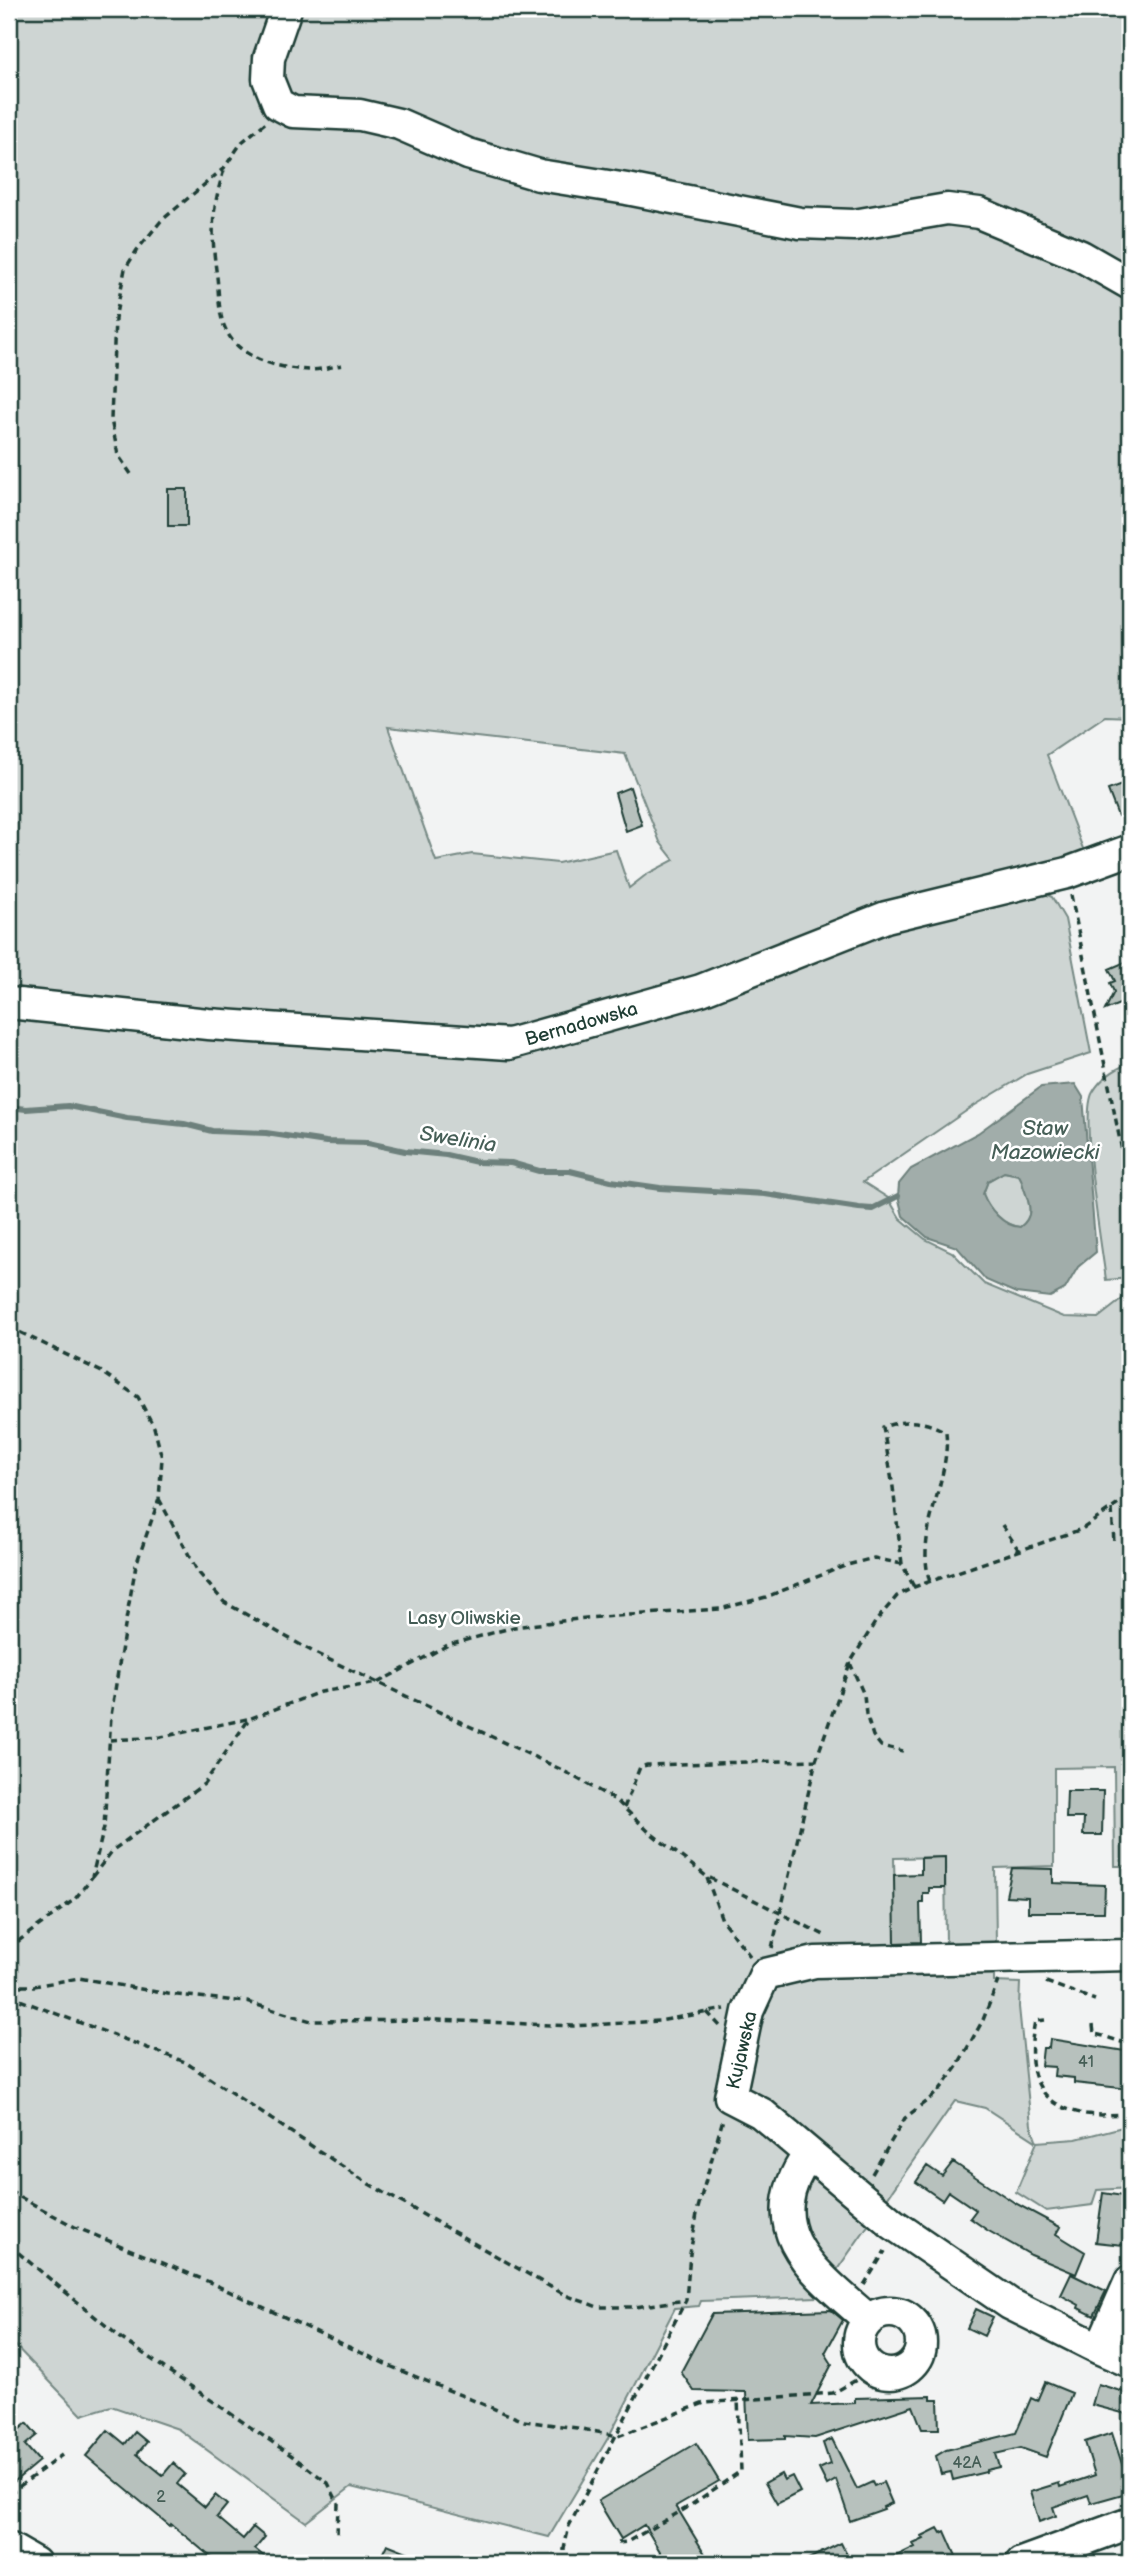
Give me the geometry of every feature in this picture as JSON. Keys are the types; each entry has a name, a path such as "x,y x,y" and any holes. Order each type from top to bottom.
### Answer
{"street":[{"path":"286,9 269,58 268,79 278,104 293,113 360,115 399,124 468,154 539,175 627,189 800,223 854,225 947,209 979,213 1081,256 1130,284"},
{"name":"Bernadowska","path":"9,1003 208,1024 509,1044 701,990 886,917 1067,873 1130,850"},
{"path":"765,1974 815,1962 1130,1955"},
{"name":"Kujawska","path":"765,1974 748,2011 730,2097 761,2113 893,2224 1010,2304 1130,2362"},
{"path":"808,2155 797,2170 789,2189 788,2228 797,2248 828,2284 869,2320"},
{"path":"1100,2349 1130,2281"},
{"path":"888,2311 898,2312 916,2324 922,2344 919,2355 905,2370 895,2374 874,2370 867,2364 859,2346 859,2337 869,2320 888,2311"},
{"path":"1021,2563 1130,2523"},
{"path":"9,2549 35,2563"}],"path":[{"path":"131,474 118,456 110,419 114,319 125,269 161,221 224,168 242,142 261,125 293,113"},
{"path":"224,168 215,199 212,239 224,327 232,341 248,355 293,368 312,370 342,365"},
{"path":"1067,873 1130,1191"},
{"path":"1098,1065 1104,1062"},
{"path":"9,1327 103,1372 138,1397 154,1427 162,1458 159,1499 136,1565 111,1716 104,1827 92,1877"},
{"path":"914,1587 902,1564 883,1427 901,1421 935,1425 946,1432 948,1447 945,1465 936,1493 926,1551 925,1567 930,1581"},
{"path":"765,1974 782,1914 816,1760 850,1663 876,1621 897,1596 914,1587 1082,1529 1130,1496"},
{"path":"159,1499 198,1572 225,1602 377,1683 562,1770 617,1801 648,1831 706,1876 829,1937"},
{"path":"1112,1509 1114,1543"},
{"path":"1002,1525 1020,1552"},
{"path":"109,1740 161,1737 249,1718 320,1692 377,1683 448,1645 514,1627 586,1618 720,1609 766,1597 847,1565 874,1558 902,1564"},
{"path":"850,1663 863,1695 873,1736 881,1746 903,1751"},
{"path":"9,1948 75,1899 113,1850 204,1784 249,1718"},
{"path":"624,1808 640,1767 647,1765 816,1760"},
{"path":"706,1876 722,1920 765,1974"},
{"path":"858,2196 905,2118 937,2092 956,2068 984,2020 1005,1959"},
{"path":"9,1986 34,1986 79,1978 168,1994 247,2002 311,2021 439,2020 573,2026 659,2021 729,2009 748,2011"},
{"path":"9,1996 185,2062 369,2185 565,2295 598,2307 635,2307 686,2300"},
{"path":"1045,2020 1035,2021 1030,2056 1033,2072 1041,2089 1052,2100 1086,2114 1130,2114"},
{"path":"1093,2025 1094,2034 1113,2037 1118,2042 1130,2044"},
{"path":"564,2563 569,2526 618,2437 686,2300 698,2208 730,2097"},
{"path":"9,2191 75,2227 207,2281 392,2367 524,2421 578,2428 618,2437 704,2403 833,2393 874,2370"},
{"path":"9,2245 122,2339 328,2483 338,2503 337,2536"},
{"path":"863,2287 885,2251"},
{"path":"618,2543 627,2542 650,2529 741,2471 737,2399"},
{"path":"9,2494 62,2455"}],"green space":[{"name":"Lasy Oliwskie","path":"9,9 1130,9 1130,717 1105,716 1047,755 1085,854 1037,890 1052,897 1065,919 1091,1053 1027,1074 972,1107 863,1182 888,1198 900,1218 925,1239 952,1252 984,1284 1064,1317 1098,1318 1130,1293 1130,1866 1115,1866 1114,1767 1054,1768 1054,1866 995,1868 996,1945 946,1946 945,1857 894,1858 899,1974 994,1973 994,1982 1020,1983 1019,2007 1031,2125 1037,2142 985,2108 955,2101 818,2297 701,2301 699,2306 675,2308 608,2438 549,2537 351,2487 306,2522 178,2429 111,2406 82,2415 9,2339","holes":["388,727 625,754 660,842 674,860 647,874 629,888 616,850 558,863 472,854 436,861"]},
{"path":"1130,1063 1130,1278 1106,1280 1090,1153 1089,1105 1100,1082"},
{"path":"1004,1172 1019,1175 1028,1201 1029,1214 1020,1227 1008,1224 997,1216 983,1194 988,1181"},
{"path":"1130,2125 1130,2188 1097,2190 1092,2205 1046,2211 1016,2192 1037,2142 1076,2139"}],"water":[{"name":"Staw Mazowiecki","path":"1075,1084 1083,1097 1096,1252 1078,1267 1065,1289 1050,1297 1016,1293 986,1280 957,1247 927,1237 903,1216 898,1196 899,1184 911,1169 978,1133 1041,1087","holes":["1004,1172 1019,1175 1030,1210 1020,1227 1008,1224 997,1216 983,1194 988,1181"]}],"building":[{"path":"168,489 187,489 187,526 168,526"},
{"path":"1130,782 1130,811 1118,816 1108,790"},
{"path":"630,787 642,825 626,831 615,793"},
{"path":"1130,960 1130,1018 1124,1002 1105,1010 1114,992 1110,983 1115,981 1109,969"},
{"path":"1067,1791 1103,1791 1102,1835 1083,1835 1084,1818 1066,1818"},
{"path":"945,1857 945,1888 929,1888 929,1893 923,1893 923,1902 920,1902 921,1942 895,1943 894,1875 921,1874 921,1858"},
{"path":"1012,1868 1053,1869 1053,1883 1105,1885 1104,1912 1028,1912 1028,1897 1006,1896"},
{"path":"1050,2039 1125,2051 1124,2055 1130,2056 1130,2089 1074,2083 1074,2078 1054,2076 1055,2067 1041,2066 1043,2048 1049,2048"},
{"path":"953,2162 1015,2203 1060,2227 1056,2234 1085,2252 1076,2274 1031,2255 987,2230 970,2218 976,2210 948,2191 942,2200 916,2182 927,2166 942,2176"},
{"path":"1103,2193 1130,2197 1128,2237 1124,2237 1123,2245 1096,2242"},
{"path":"1071,2274 1106,2291 1094,2316 1061,2295"},
{"path":"976,2309 993,2317 984,2336 967,2328"},
{"path":"831,2310 843,2320 825,2353 832,2364 811,2405 855,2403 855,2398 931,2396 931,2400 938,2400 939,2429 922,2429 913,2406 815,2438 785,2436 785,2439 748,2440 746,2392 694,2391 681,2372 712,2314"},
{"path":"1045,2382 1072,2393 1046,2457 1021,2448 995,2454 999,2467 986,2472 953,2480 951,2472 941,2474 936,2456 946,2450 1016,2433 1031,2398 1037,2401"},
{"path":"1098,2384 1130,2394 1130,2415 1092,2405"},
{"path":"27,2423 37,2435 25,2445 39,2461 9,2486 9,2425 15,2433"},
{"path":"108,2430 125,2444 135,2432 147,2442 137,2454 163,2475 173,2463 185,2474 177,2484 205,2507 215,2495 227,2505 217,2517 243,2539 253,2527 265,2537 255,2549 272,2563 218,2563 171,2524 170,2526 86,2456"},
{"path":"1112,2433 1123,2467 1130,2465 1130,2492 1091,2503 1088,2495 1053,2507 1056,2516 1039,2522 1030,2492 1059,2483 1060,2487 1095,2475 1085,2442"},
{"path":"832,2439 857,2489 872,2482 874,2486 883,2482 892,2503 883,2507 884,2509 850,2521 836,2480 827,2485 819,2469 830,2464 823,2443"},
{"path":"696,2443 719,2481 676,2506 705,2554 698,2558 699,2563 667,2563 644,2525 621,2539 598,2501"},
{"path":"781,2474 784,2480 792,2476 800,2492 777,2504 765,2483"},
{"path":"938,2528 941,2533 945,2531 956,2556 940,2563 882,2563 915,2547 913,2544 924,2539 922,2536"},
{"path":"841,2543 851,2563 800,2563"},
{"path":"387,2544 432,2562 432,2563 378,2563"}],"waterway":[{"name":"Swelinia","path":"9,1107 26,1109 68,1106 127,1118 184,1124 212,1131 266,1133 326,1142 368,1143 477,1162 511,1163 539,1171 570,1171 611,1181 660,1188 765,1194 859,1208 872,1209 898,1196"}]}
